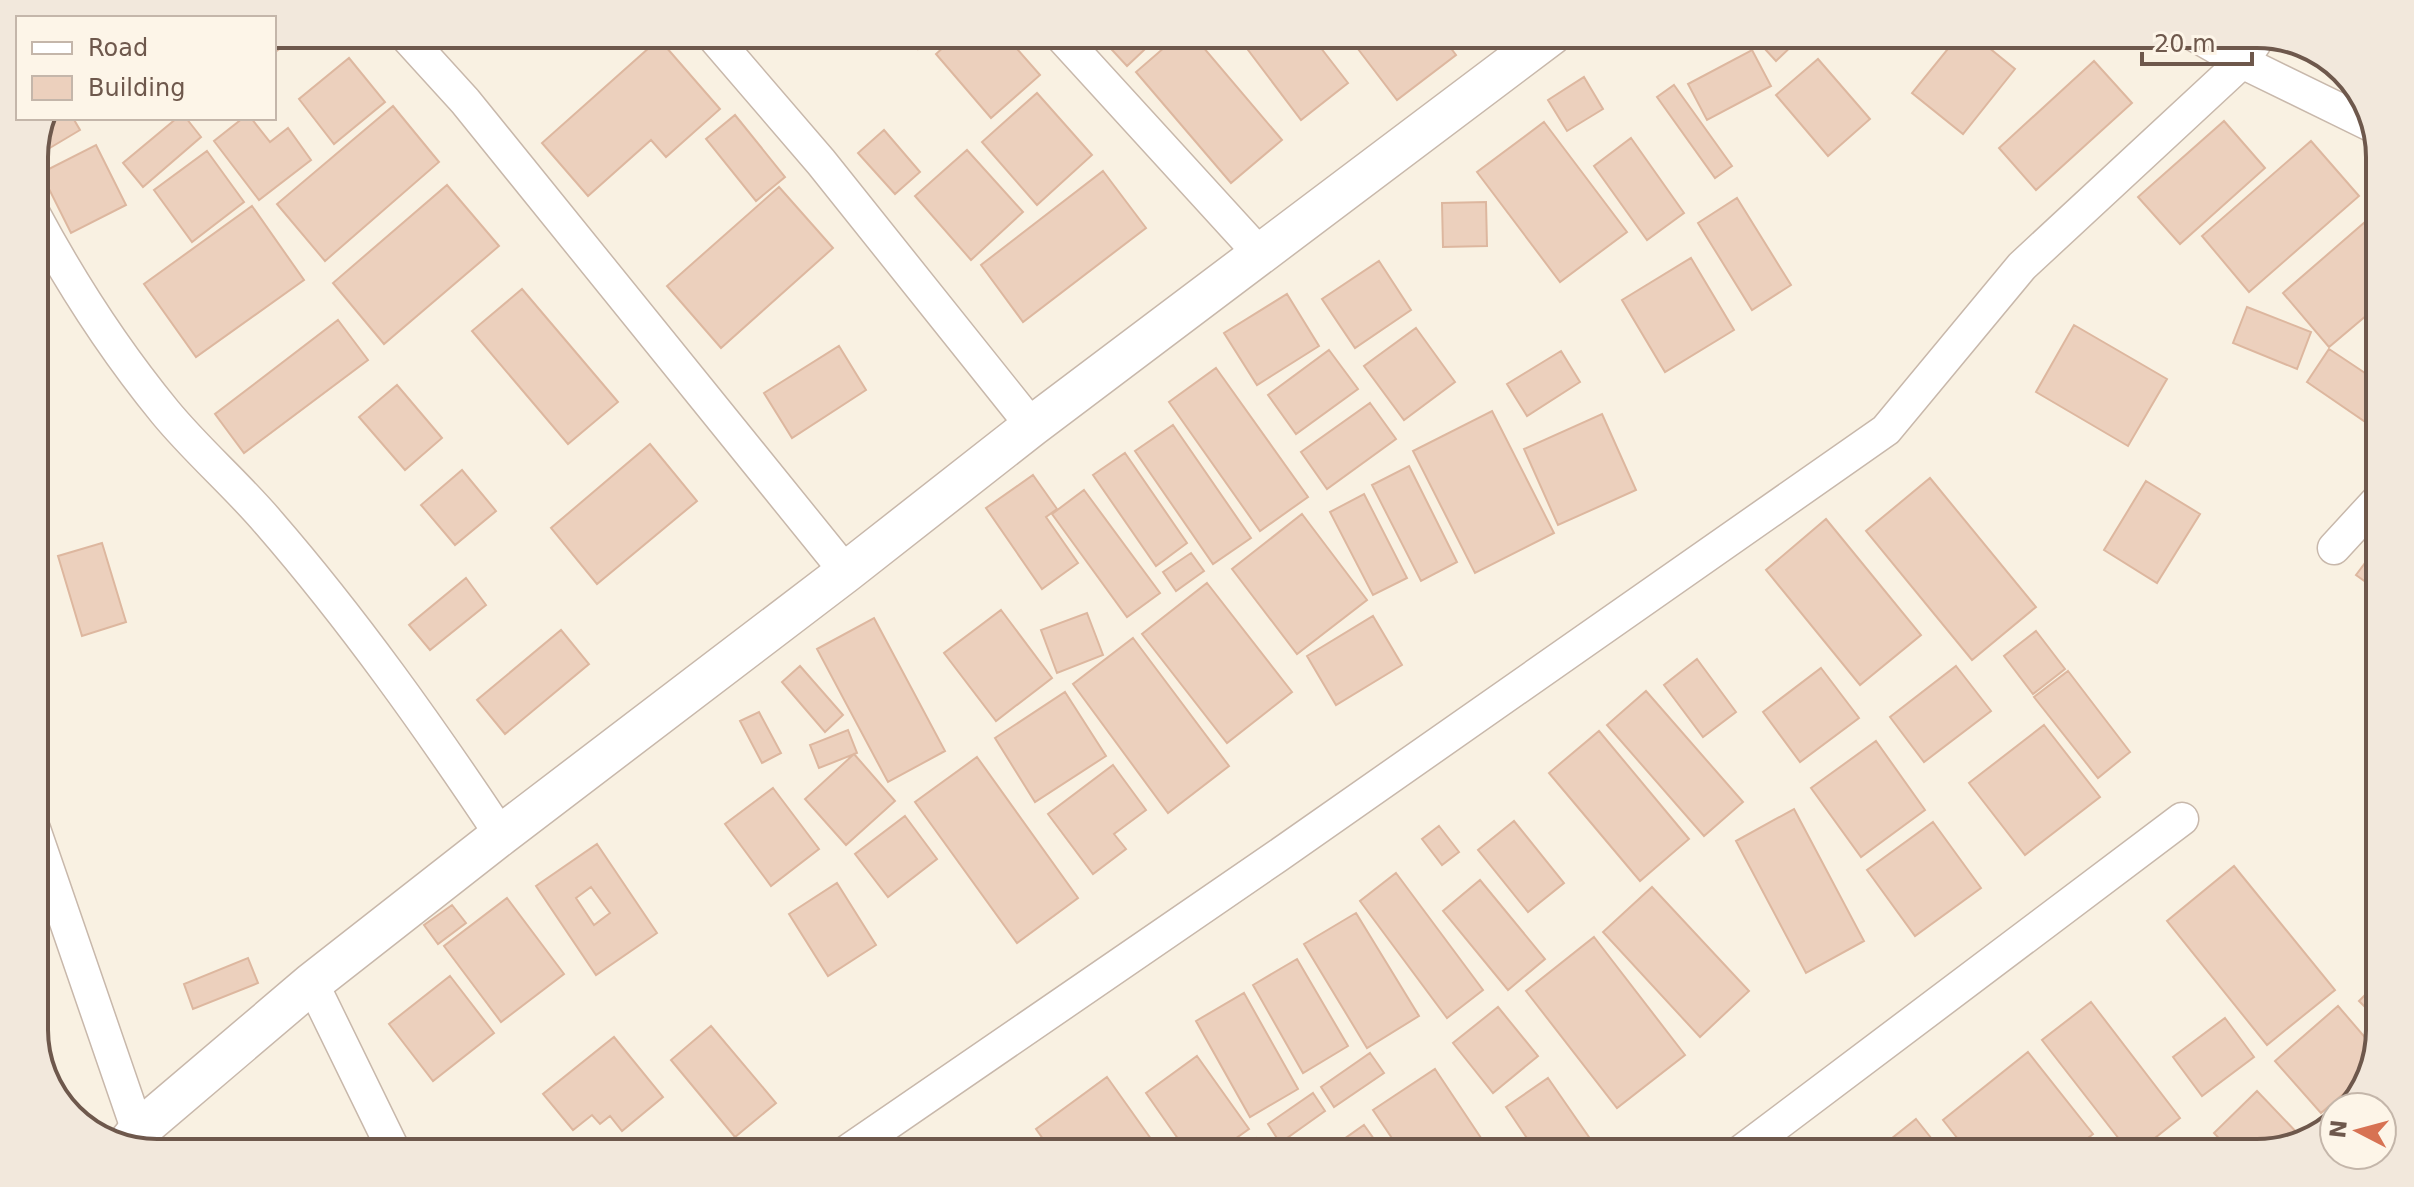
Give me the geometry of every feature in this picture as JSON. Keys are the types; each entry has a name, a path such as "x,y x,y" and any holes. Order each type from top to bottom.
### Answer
{"street":[{"path":"417,48 475,113 846,572"},
{"path":"723,48 821,162 1032,426"},
{"path":"1072,48 1260,254"},
{"path":"135,1137 312,983 501,835 1032,426 1533,48"},
{"path":"2218,48 2359,119"},
{"path":"865,1139 1276,857 1886,430 2022,266 2242,62 2251,48"},
{"path":"48,237 101,325 166,413 268,521 308,569 431,730 501,835"},
{"path":"2334,548 2366,513"},
{"path":"1758,1139 2182,819"},
{"path":"48,873 131,1136"},
{"path":"312,983 388,1139"}],"building":[{"path":"649,48 667,48 720,109 666,157 651,140 588,196 542,143"},
{"path":"943,48 1016,48 1040,75 991,118 936,54"},
{"path":"1110,48 1146,48 1127,66"},
{"path":"1164,48 1204,48 1282,140 1231,183 1136,72"},
{"path":"1247,48 1321,48 1348,83 1301,120"},
{"path":"1451,48 1456,55 1397,100 1358,49"},
{"path":"1764,48 1790,48 1776,61"},
{"path":"1949,48 1989,48 2015,69 1963,134 1912,93"},
{"path":"1752,50 1771,86 1707,120 1688,84"},
{"path":"349,58 385,102 334,144 299,99"},
{"path":"1818,59 1870,119 1828,156 1776,95"},
{"path":"2094,61 2132,103 2036,190 1999,148"},
{"path":"1584,77 1603,109 1567,131 1548,100"},
{"path":"1674,85 1732,166 1715,178 1657,97"},
{"path":"1037,93 1092,155 1037,205 982,142"},
{"path":"393,106 439,162 325,261 277,204"},
{"path":"735,115 785,177 756,201 706,139"},
{"path":"55,120 74,120 80,130 48,149"},
{"path":"175,120 188,120 201,137 143,187 123,163"},
{"path":"240,120 253,120 270,142 288,128 311,160 259,200 214,141"},
{"path":"2224,121 2265,168 2180,244 2138,197"},
{"path":"1544,122 1627,232 1560,282 1477,172"},
{"path":"884,130 920,172 895,194 858,153"},
{"path":"1631,138 1684,213 1647,240 1594,166"},
{"path":"2311,141 2359,196 2249,292 2202,236"},
{"path":"96,145 126,205 71,233 48,187 48,169"},
{"path":"967,150 1023,212 971,260 915,196"},
{"path":"207,151 244,202 192,242 154,190"},
{"path":"1103,171 1146,228 1023,322 981,265"},
{"path":"447,185 499,246 384,344 333,283"},
{"path":"779,187 833,248 721,348 667,286"},
{"path":"1737,198 1791,285 1752,310 1698,223"},
{"path":"1486,202 1487,246 1443,247 1442,203"},
{"path":"252,206 304,280 196,357 144,284"},
{"path":"2366,221 2366,316 2329,347 2283,293"},
{"path":"1691,258 1734,330 1665,372 1622,300"},
{"path":"1379,261 1411,310 1355,348 1322,299"},
{"path":"522,289 618,402 568,444 472,331"},
{"path":"1287,294 1319,346 1257,385 1224,333"},
{"path":"2247,307 2311,332 2297,369 2233,343"},
{"path":"338,320 368,360 244,453 215,414"},
{"path":"2074,325 2167,379 2128,446 2036,392"},
{"path":"1416,328 1455,382 1404,420 1364,366"},
{"path":"839,346 866,390 792,438 764,393"},
{"path":"2329,349 2366,374 2366,422 2307,382"},
{"path":"1329,350 1358,389 1296,434 1268,395"},
{"path":"1561,351 1580,382 1527,416 1507,384"},
{"path":"1216,368 1308,497 1260,531 1169,402"},
{"path":"397,385 442,438 405,470 359,417"},
{"path":"1370,403 1396,439 1327,489 1301,452"},
{"path":"1492,411 1554,533 1475,573 1413,451"},
{"path":"1602,414 1636,490 1558,525 1524,449"},
{"path":"1173,425 1251,538 1213,564 1135,451"},
{"path":"650,444 697,501 597,584 551,528"},
{"path":"1125,453 1187,543 1156,566 1093,475"},
{"path":"1409,466 1457,562 1421,581 1372,485"},
{"path":"462,470 496,511 455,545 421,505"},
{"path":"1033,475 1057,509 1046,517 1078,563 1042,589 986,508"},
{"path":"1930,478 2036,607 1972,660 1866,531"},
{"path":"2146,481 2200,514 2157,583 2104,550"},
{"path":"1084,490 1160,593 1127,617 1052,514"},
{"path":"1364,494 1407,578 1373,595 1330,512"},
{"path":"1302,514 1367,600 1297,654 1232,569"},
{"path":"1826,519 1921,635 1860,685 1766,570"},
{"path":"102,543 126,622 82,636 58,556"},
{"path":"1191,553 1204,571 1176,591 1163,572"},
{"path":"2366,562 2366,582 2356,575"},
{"path":"466,578 486,605 430,650 409,625"},
{"path":"1207,583 1292,692 1227,743 1142,634"},
{"path":"1001,610 1052,678 996,721 944,653"},
{"path":"1087,613 1103,655 1057,673 1041,630"},
{"path":"1373,616 1402,665 1336,705 1307,656"},
{"path":"874,618 945,751 888,782 817,649"},
{"path":"561,630 589,664 505,734 477,700"},
{"path":"2036,631 2065,669 2033,694 2004,656"},
{"path":"1133,638 1229,766 1168,813 1073,684"},
{"path":"1697,659 1736,712 1703,737 1664,685"},
{"path":"800,666 843,715 825,732 782,682"},
{"path":"1956,666 1991,711 1924,762 1890,717"},
{"path":"1821,668 1859,718 1800,762 1763,712"},
{"path":"2068,671 2130,752 2098,778 2034,697"},
{"path":"1646,691 1743,802 1704,836 1607,725"},
{"path":"1065,692 1106,756 1035,802 995,738"},
{"path":"759,712 781,753 762,763 740,721"},
{"path":"2044,725 2100,797 2025,855 1969,783"},
{"path":"848,730 857,753 819,768 810,745"},
{"path":"1599,731 1689,839 1640,881 1549,773"},
{"path":"1876,741 1925,810 1861,857 1811,788"},
{"path":"854,754 895,801 846,845 805,799"},
{"path":"977,757 1078,898 1017,943 915,802"},
{"path":"1113,765 1146,810 1114,834 1126,849 1093,874 1048,814"},
{"path":"773,788 819,849 771,886 725,824"},
{"path":"1794,809 1864,941 1806,973 1736,841"},
{"path":"905,816 937,859 888,897 855,854"},
{"path":"1514,821 1564,883 1528,912 1478,850"},
{"path":"1933,822 1981,888 1915,936 1867,870"},
{"path":"1439,826 1459,852 1442,865 1422,839"},
{"path":"597,844 657,933 596,975 536,886","holes":["591,887 610,913 594,925 576,898"]},
{"path":"2234,866 2335,990 2267,1045 2167,921"},
{"path":"1396,873 1483,990 1447,1018 1360,901"},
{"path":"1480,880 1545,959 1508,990 1443,911"},
{"path":"837,883 876,945 828,976 789,914"},
{"path":"1652,887 1749,991 1700,1037 1603,932"},
{"path":"507,898 564,974 501,1022 444,946"},
{"path":"452,905 466,923 438,944 424,925"},
{"path":"1356,913 1419,1016 1367,1048 1304,944"},
{"path":"1594,937 1685,1055 1617,1108 1526,991"},
{"path":"248,958 258,983 193,1009 184,984"},
{"path":"1297,959 1348,1046 1303,1073 1253,985"},
{"path":"450,976 494,1033 433,1081 389,1024"},
{"path":"1244,993 1298,1089 1250,1117 1196,1021"},
{"path":"2366,994 2366,1008 2359,1001"},
{"path":"2091,1002 2180,1118 2154,1139 2119,1139 2042,1040"},
{"path":"2338,1006 2365,1038 2365,1044 2349,1089 2318,1091 2318,1110 2275,1061"},
{"path":"1498,1007 1538,1056 1493,1093 1453,1043"},
{"path":"2225,1018 2254,1057 2202,1096 2173,1057"},
{"path":"711,1026 776,1103 735,1137 671,1060"},
{"path":"614,1037 663,1097 622,1131 610,1116 600,1124 592,1115 573,1130 543,1094"},
{"path":"2028,1052 2093,1134 2087,1139 1958,1139 1943,1120"},
{"path":"1370,1053 1384,1073 1334,1107 1321,1087"},
{"path":"1197,1056 1249,1129 1235,1139 1178,1139 1146,1093"},
{"path":"1435,1069 1482,1139 1393,1139 1373,1110"},
{"path":"1107,1077 1151,1139 1043,1139 1036,1129"},
{"path":"1548,1078 1590,1139 1528,1139 1506,1107"},
{"path":"2257,1091 2296,1132 2257,1139 2219,1139 2214,1133"},
{"path":"1313,1093 1325,1111 1286,1139 1277,1139 1268,1124"},
{"path":"1916,1119 1932,1139 1891,1139"},
{"path":"1364,1125 1374,1139 1344,1139"}]}
